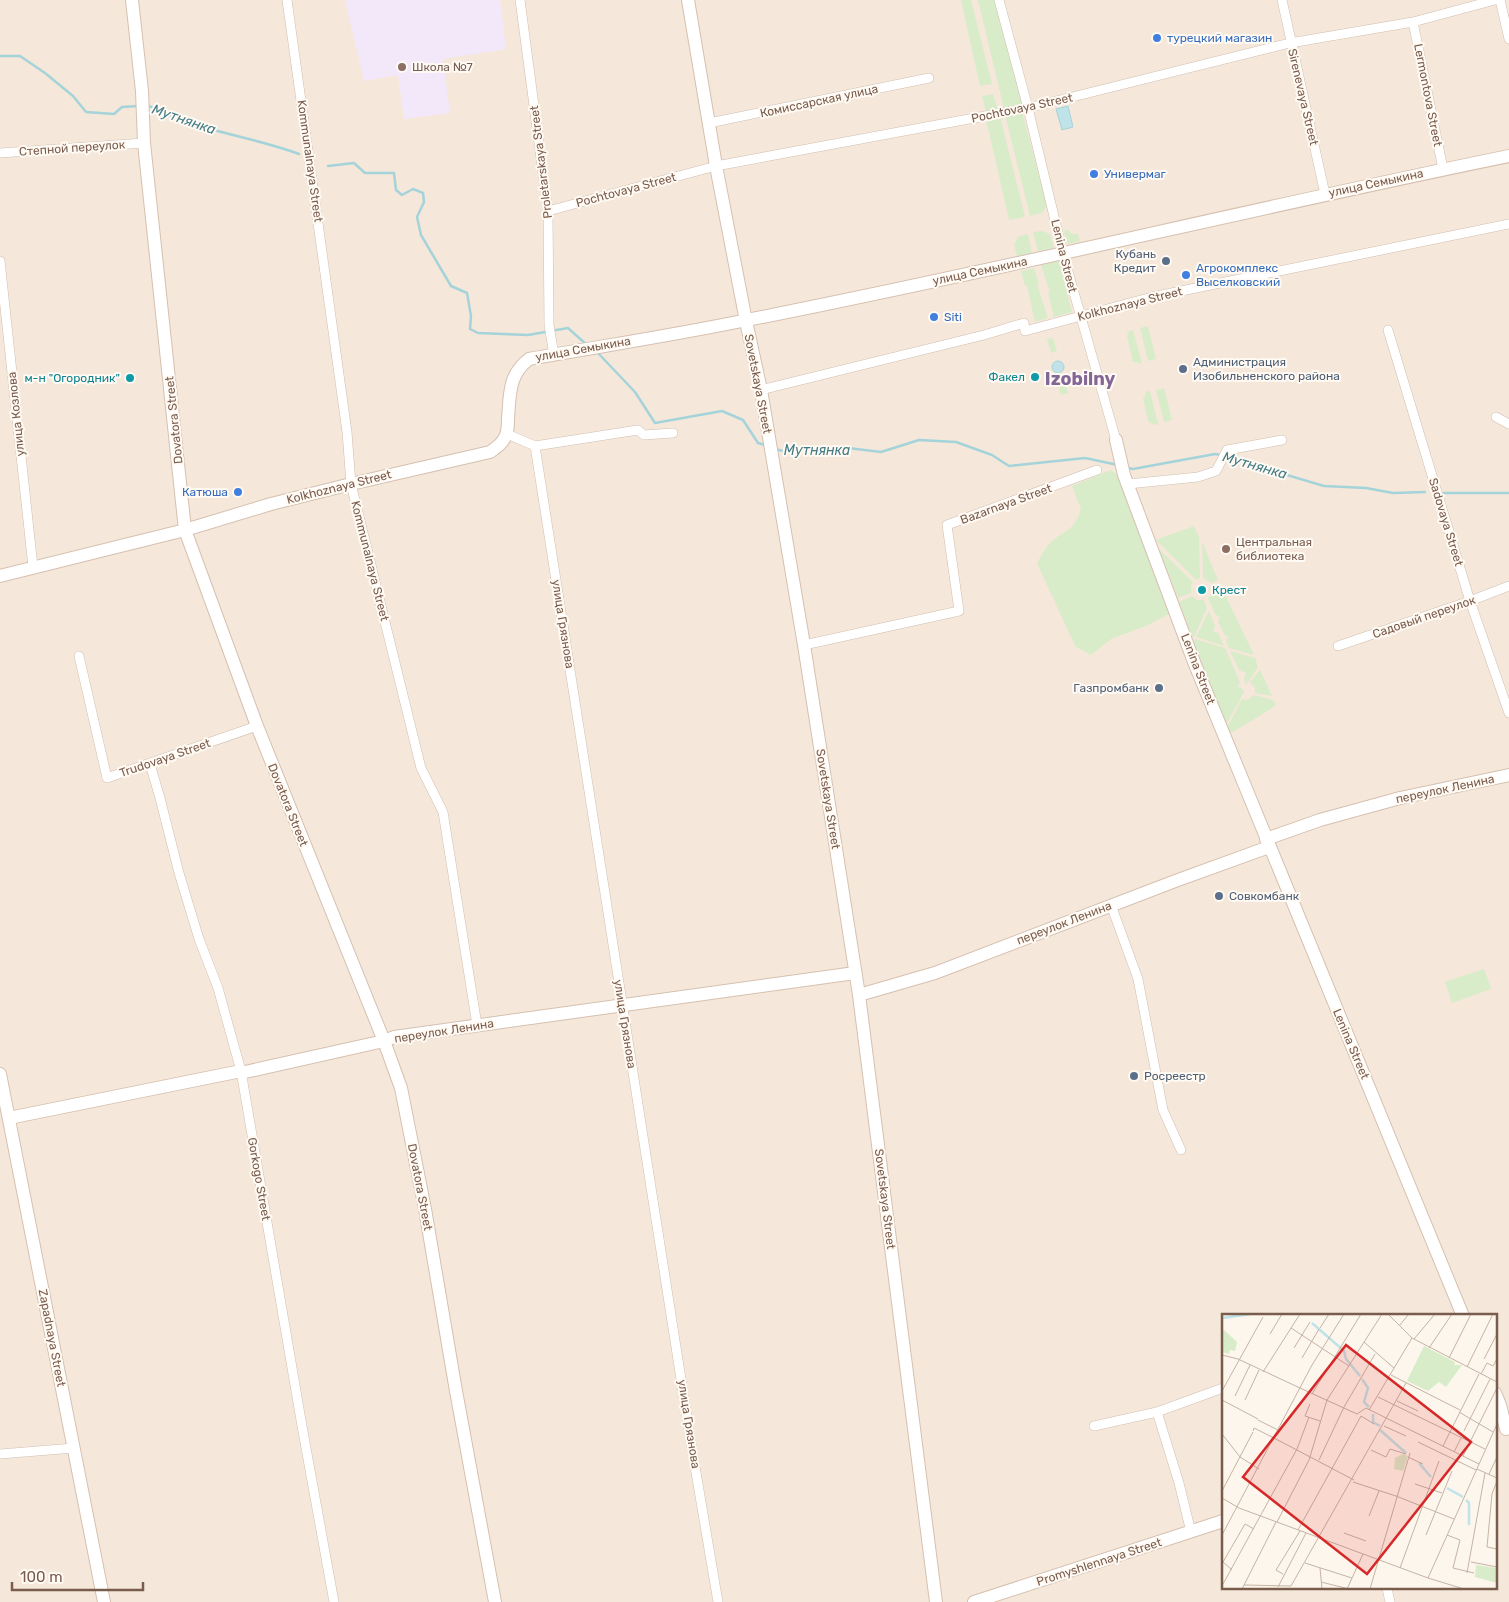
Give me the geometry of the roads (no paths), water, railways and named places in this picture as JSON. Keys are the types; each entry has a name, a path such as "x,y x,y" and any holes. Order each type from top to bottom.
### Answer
{"street":[{"name":"Dovatora Street","path":"132,0 142,91 144,143 185,530 257,726 384,1041 401,1088 495,1602"},
{"name":"Kommunalnaya Street","path":"287,0 347,432 351,484 421,768 443,812 477,1025"},
{"name":"Proletarskaya Street","path":"520,0 548,211 549,326 554,355"},
{"name":"Sovetskaya Street","path":"688,0 716,166 774,464 859,995 936,1602"},
{"name":"Lenina Street","path":"999,0 1028,108 1063,254 1126,479 1194,662 1462,1314"},
{"name":"Sirenevaya Street","path":"1282,0 1324,194"},
{"name":"Pochtovaya Street","path":"548,211 716,166 1028,108 1290,43 1413,22 1495,0"},
{"path":"1500,0 1509,39"},
{"name":"Lermontova Street","path":"1413,22 1443,169"},
{"name":"Комиссарская улица","path":"709,124 929,78"},
{"name":"Степной переулок","path":"0,153 144,143"},
{"name":"улица Семыкина","path":"507,434 510,394 514,374 529,359 746,321 1063,254 1324,194 1509,156"},
{"name":"Kolkhoznaya Street","path":"761,390 984,335 1024,323 1026,331 1152,297 1509,224"},
{"name":"улица Козлова","path":"0,261 33,567"},
{"name":"Sadovaya Street","path":"1388,330 1470,602 1509,713"},
{"path":"1496,417 1509,424"},
{"path":"507,434 535,446 638,430 644,435 673,432"},
{"name":"Kolkhoznaya Street","path":"0,576 185,530 271,504 490,452 501,444 507,434"},
{"path":"1126,479 1198,477 1216,471 1226,450 1282,440"},
{"name":"улица Грязнова","path":"535,446 622,1006 718,1602"},
{"name":"Bazarnaya Street","path":"804,645 959,611 947,526 1097,470"},
{"name":"Садовый переулок","path":"1338,646 1470,602 1509,586"},
{"name":"Trudovaya Street","path":"79,656 107,778 257,726"},
{"name":"Gorkogo Street","path":"150,764 199,940 218,988 240,1071 334,1602"},
{"name":"переулок Ленина","path":"859,995 935,972 1268,843 1320,820 1391,800 1509,775"},
{"path":"1111,904 1138,979 1163,1110 1181,1150"},
{"name":"переулок Ленина","path":"6,1123 240,1071 245,1072 384,1041 394,1037 855,973"},
{"name":"Zapadnaya Street","path":"0,1074 6,1123 104,1602"},
{"path":"1094,1426 1157,1412 1222,1388"},
{"path":"1496,1395 1500,1405 1505,1432"},
{"path":"1157,1412 1179,1483 1191,1532"},
{"path":"0,1454 74,1448"},
{"name":"Promyshlennaya Street","path":"974,1602 1222,1522"}],"water":[{"path":"1068,106 1073,127 1062,130 1056,109"},
{"path":"1056,361 1060,361 1064,367 1060,373 1056,373 1052,369 1052,365"}],"waterway":[{"name":"Мутнянка","path":"0,56 20,56 73,96 86,112 114,114 122,107 138,106"},
{"name":"Мутнянка","path":"146,106 154,107 175,118 190,123 299,154"},
{"name":"Мутнянка","path":"328,166 354,163 365,173 394,173 396,190 402,195 413,189 423,193 424,202 417,217 421,235 451,286 467,293 471,316 470,329 478,333 528,335 568,328 587,345"},
{"name":"Мутнянка","path":"597,352 635,392 655,423 722,411 743,420 758,443 765,445"},
{"name":"Мутнянка","path":"775,449 783,451 848,448 881,452 919,440 956,442 992,455 1009,466 1085,458 1118,465"},
{"name":"Мутнянка","path":"1125,467 1133,469 1215,454 1221,455"},
{"name":"Мутнянка","path":"1226,457 1324,486 1366,488 1393,493 1425,492"},
{"name":"Мутнянка","path":"1443,493 1509,493"}],"place":[{"name":"турецкий магазин","path":"1157,38"},
{"name":"Школа №7","path":"402,67"},
{"name":"Универмаг","path":"1094,174"},
{"name":"Кубань Кредит","path":"1166,261"},
{"name":"Агрокомплекс Выселковский","path":"1186,275"},
{"name":"Siti","path":"934,317"},
{"name":"Администрация Изобильненского района","path":"1183,369"},
{"name":"Факел","path":"1035,377"},
{"name":"м-н \"Огородник\"","path":"130,378"},
{"name":"Катюша","path":"238,492"},
{"name":"Центральная библиотека","path":"1226,549"},
{"name":"Крест","path":"1202,590"},
{"name":"Газпромбанк","path":"1159,688"},
{"name":"Совкомбанк","path":"1219,896"},
{"name":"Росреестр","path":"1134,1076"}],"district":[{"name":"Izobilny","path":"1080,379"}]}
